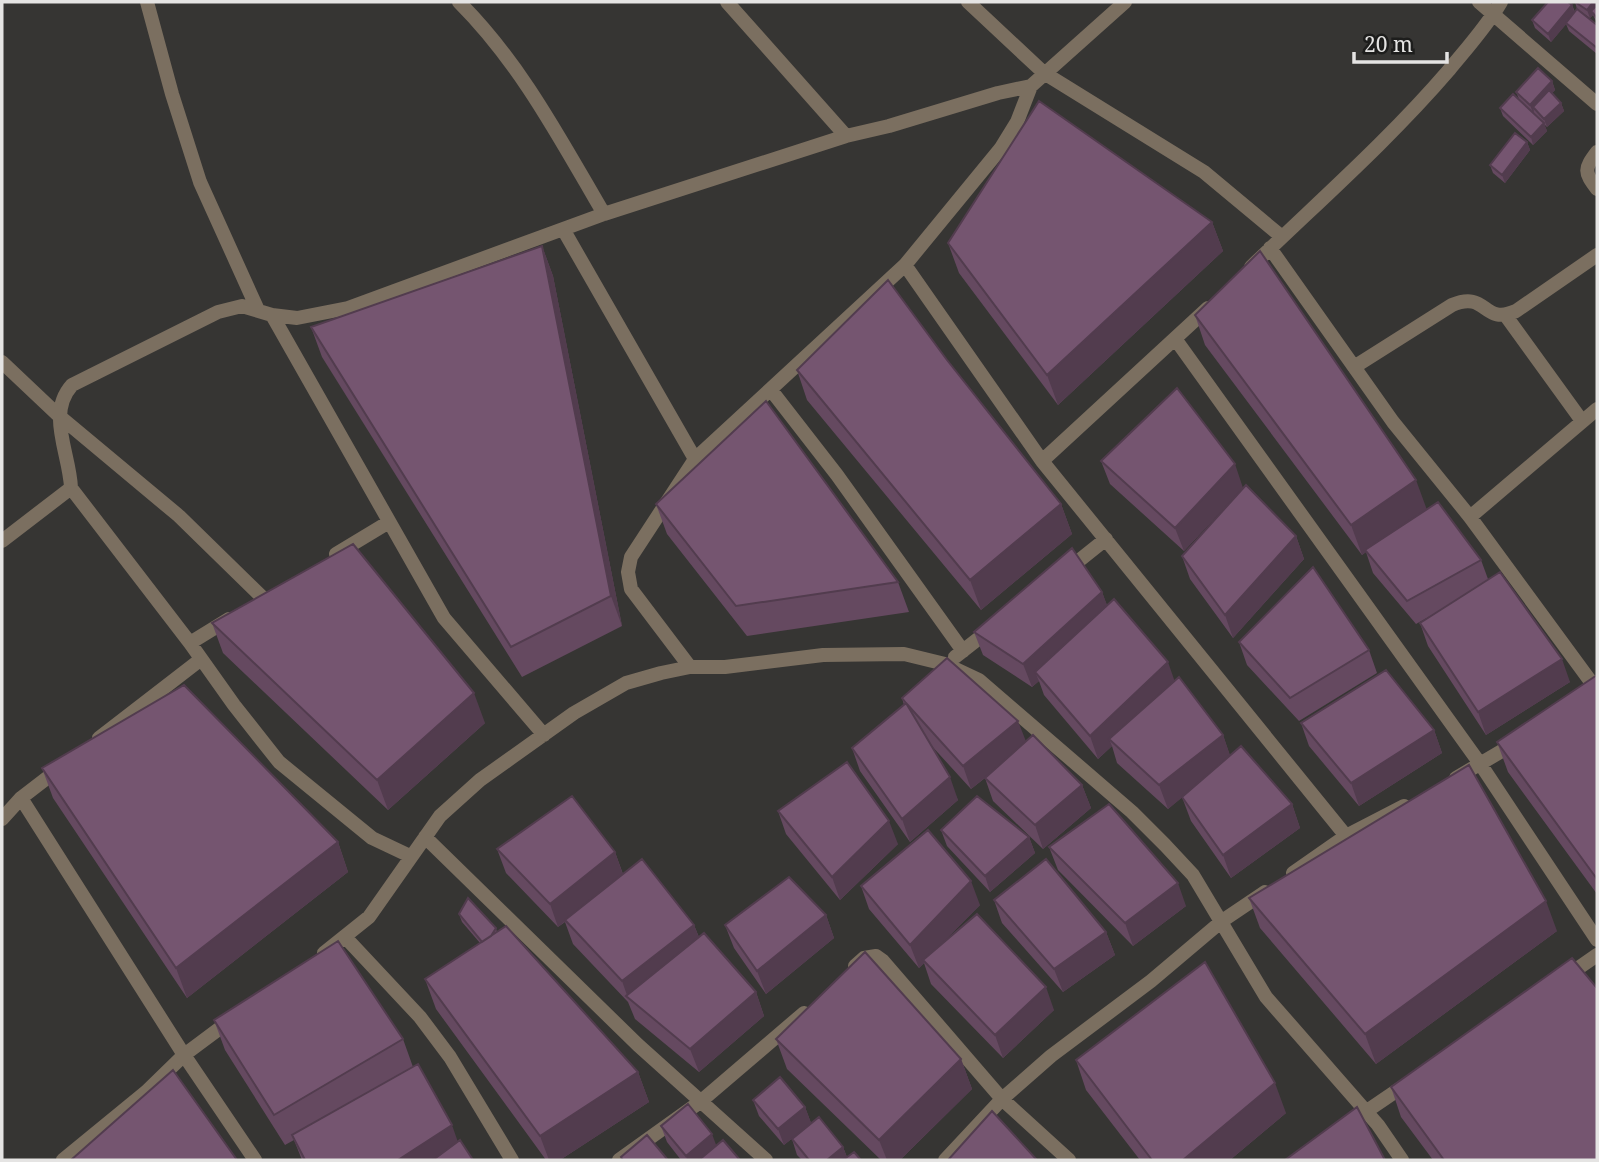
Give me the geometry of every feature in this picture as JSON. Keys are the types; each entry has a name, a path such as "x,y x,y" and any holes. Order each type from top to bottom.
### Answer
{"street":[{"path":"147,2 200,182 257,308"},
{"path":"459,2 484,27 523,77 604,214"},
{"path":"727,2 846,136"},
{"path":"968,2 1044,73 1204,172 1282,237"},
{"path":"690,667 631,589 628,572 631,557 695,460 905,265 1001,148 1017,122 1031,86 1125,2"},
{"path":"1479,2 1498,8 1597,104"},
{"path":"1242,276 1412,113 1498,8"},
{"path":"410,856 373,838 279,762 200,660 190,643 71,488 71,474 58,415 63,395 72,385 218,312 242,306 257,308 272,315 296,318 348,309 604,214 846,136 1031,86"},
{"path":"1597,152 1587,165 1586,171 1597,189"},
{"path":"563,229 695,460"},
{"path":"1270,248 1393,422 1470,517 1593,693"},
{"path":"1354,367 1451,305 1474,301 1495,315 1506,316 1597,255"},
{"path":"905,265 1042,461 1346,836"},
{"path":"1042,461 1223,294"},
{"path":"272,315 444,618 544,734"},
{"path":"1506,316 1582,421"},
{"path":"1176,340 1481,765 1597,940"},
{"path":"2,362 58,415 179,516 258,601 190,643"},
{"path":"771,390 963,651"},
{"path":"1470,517 1597,409"},
{"path":"2,541 71,488"},
{"path":"320,564 389,522"},
{"path":"1051,582 1106,539"},
{"path":"945,664 1007,617"},
{"path":"313,961 346,938 369,917 440,816 480,780 574,713 626,683 690,667 725,667 823,655 904,654 945,664 979,680 1132,812 1194,874 1266,997 1378,1125 1402,1160"},
{"path":"2,819 21,798 200,660"},
{"path":"1444,785 1528,736"},
{"path":"944,1160 1002,1100 1051,1056 1150,981 1222,921 1346,836 1420,797"},
{"path":"21,798 184,1055 255,1160"},
{"path":"425,837 638,1045 766,1160"},
{"path":"346,938 419,1017 450,1057 512,1160"},
{"path":"1553,985 1597,955"},
{"path":"846,975 864,958 876,956 883,961 1002,1100 1069,1160"},
{"path":"619,1160 700,1102 818,999"},
{"path":"63,1160 146,1092 184,1055 248,1008"},
{"path":"1343,1128 1420,1075"}],"building":[{"path":"1548,2 1568,2 1572,5 1548,34 1532,20"},
{"path":"1575,2 1593,2 1587,10"},
{"path":"1597,5 1597,18 1591,11"},
{"path":"1577,9 1597,25 1597,48 1566,23"},
{"path":"1538,68 1552,81 1530,105 1516,92"},
{"path":"1549,90 1561,103 1544,119 1533,107"},
{"path":"1513,94 1544,123 1531,137 1500,108"},
{"path":"1039,101 1212,222 1047,375 948,243"},
{"path":"1515,133 1527,142 1502,175 1490,165"},
{"path":"542,246 611,596 511,647 311,327"},
{"path":"1260,251 1416,480 1351,525 1195,315"},
{"path":"888,280 947,360 1061,504 970,580 797,370"},
{"path":"1177,388 1235,464 1175,528 1101,461"},
{"path":"766,401 898,582 736,606 656,504"},
{"path":"1246,485 1296,536 1225,615 1182,556"},
{"path":"1438,502 1481,560 1407,601 1365,550"},
{"path":"353,544 474,693 377,780 212,623"},
{"path":"1072,548 1102,592 1023,664 974,632"},
{"path":"1313,567 1369,650 1290,698 1239,642"},
{"path":"1500,572 1562,659 1478,712 1420,623"},
{"path":"1114,599 1168,662 1090,736 1035,672"},
{"path":"947,658 1018,721 963,766 902,698"},
{"path":"1386,670 1434,730 1351,783 1301,723"},
{"path":"1597,675 1597,879 1497,742"},
{"path":"1179,677 1223,735 1159,785 1109,739"},
{"path":"184,685 338,842 176,968 42,768"},
{"path":"906,703 950,777 902,819 852,748"},
{"path":"1033,735 1082,785 1035,825 985,778"},
{"path":"1241,746 1292,804 1223,855 1182,797"},
{"path":"847,762 889,821 832,877 778,811"},
{"path":"1469,765 1546,901 1365,1034 1249,898"},
{"path":"572,796 615,852 550,904 497,849"},
{"path":"977,796 1029,837 985,876 941,830"},
{"path":"1109,804 1178,883 1125,923 1049,847"},
{"path":"928,830 971,881 910,945 861,886"},
{"path":"642,859 694,925 622,981 565,920"},
{"path":"1046,859 1106,932 1054,969 994,900"},
{"path":"789,877 826,915 757,971 725,925"},
{"path":"468,898 496,928 491,936 482,942 459,914"},
{"path":"977,914 1046,987 995,1035 923,960"},
{"path":"506,926 638,1072 540,1136 425,979"},
{"path":"704,933 756,992 690,1049 626,996"},
{"path":"338,941 403,1039 274,1115 214,1020"},
{"path":"865,952 961,1059 879,1140 776,1039"},
{"path":"1572,958 1597,988 1597,1160 1444,1160 1391,1087"},
{"path":"1205,962 1275,1083 1183,1160 1152,1160 1076,1060"},
{"path":"418,1064 452,1125 398,1160 305,1160 292,1135"},
{"path":"173,1070 237,1160 71,1160"},
{"path":"780,1077 805,1107 778,1129 753,1100"},
{"path":"688,1104 712,1134 686,1156 661,1126"},
{"path":"1357,1107 1385,1160 1285,1160"},
{"path":"992,1111 1037,1160 948,1160"},
{"path":"819,1117 843,1147 827,1160 809,1160 792,1139"},
{"path":"647,1135 668,1160 623,1160 621,1157"},
{"path":"460,1140 473,1160 433,1160"},
{"path":"723,1140 740,1160 699,1160"},
{"path":"854,1152 861,1160 843,1160"}]}
